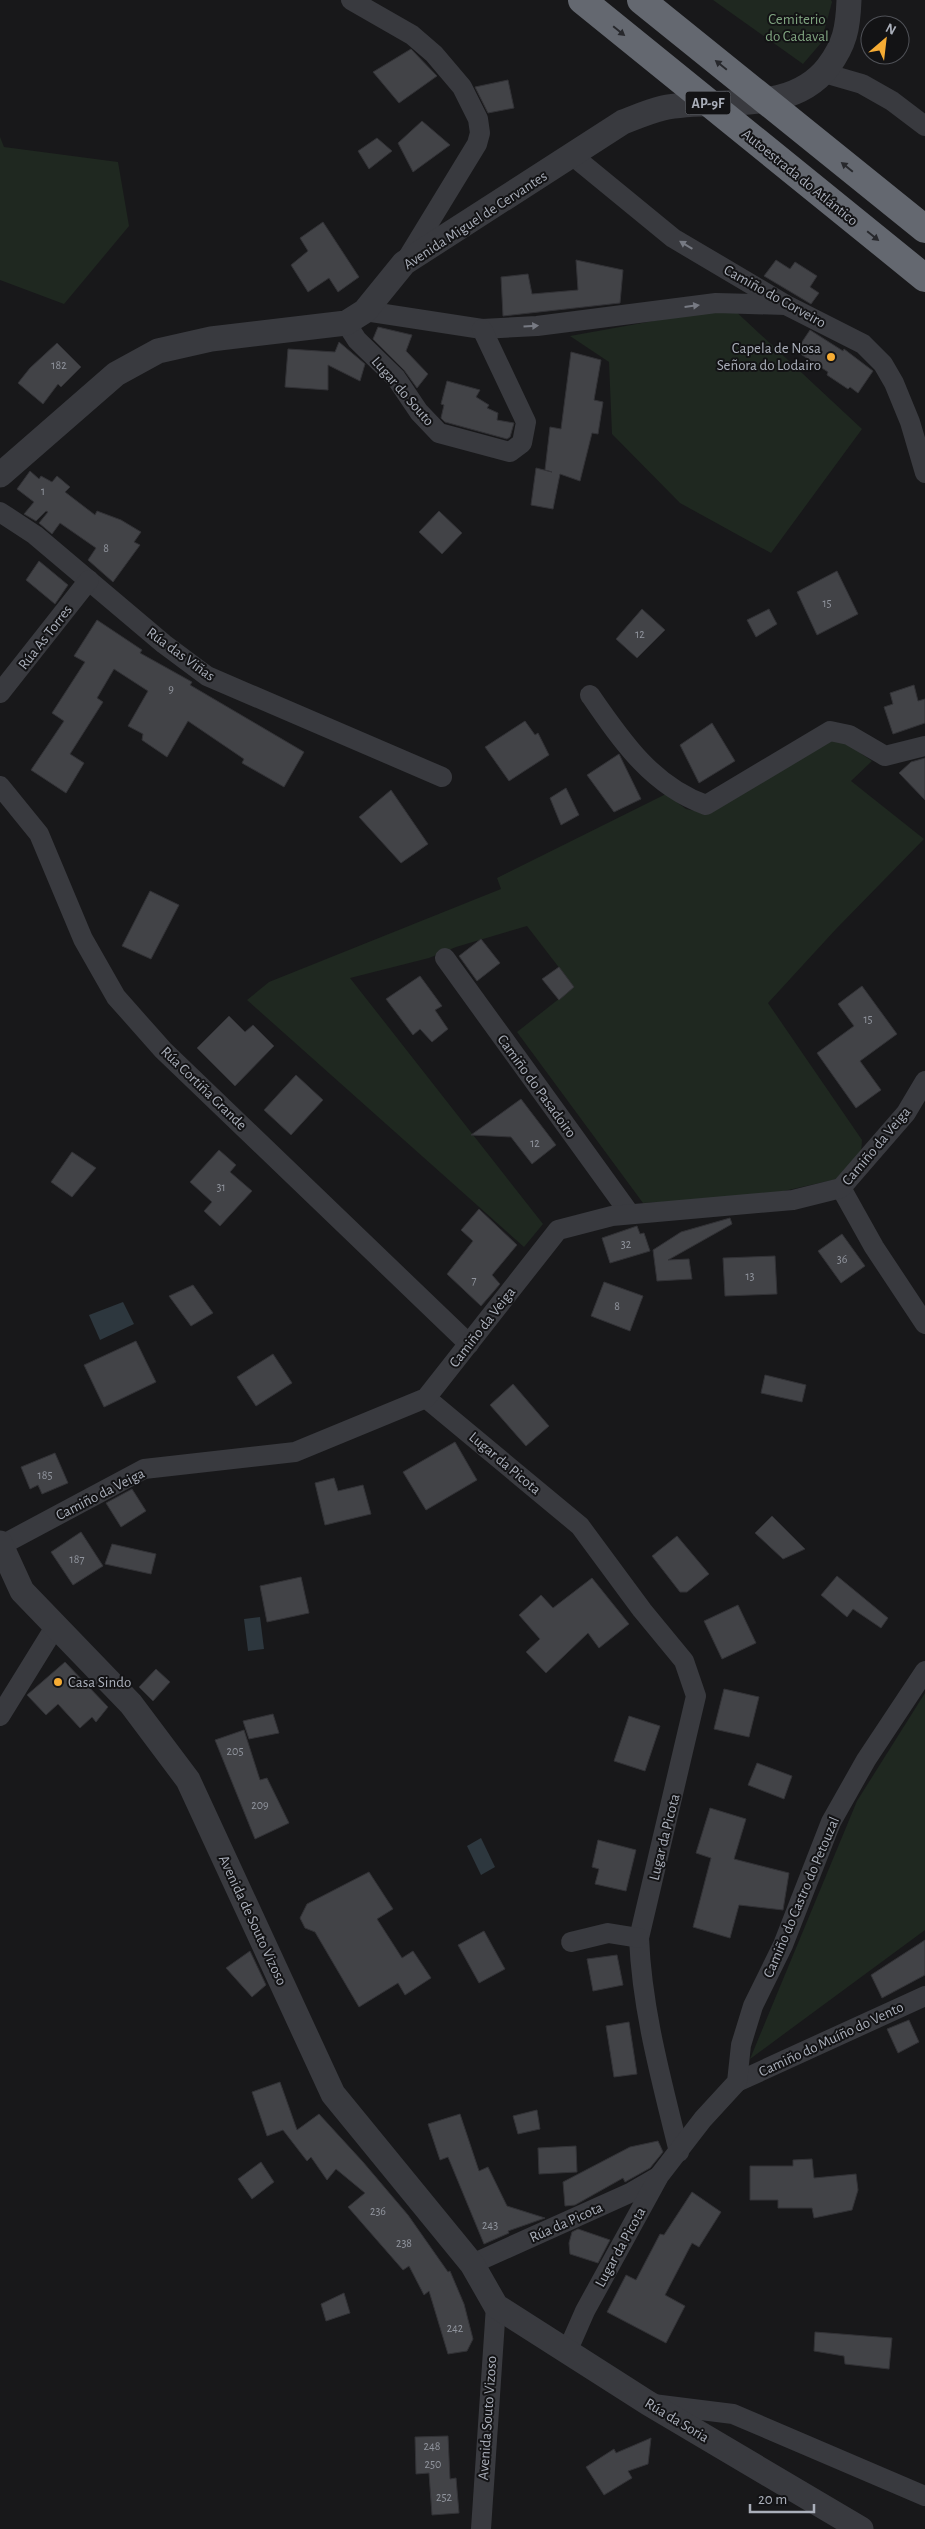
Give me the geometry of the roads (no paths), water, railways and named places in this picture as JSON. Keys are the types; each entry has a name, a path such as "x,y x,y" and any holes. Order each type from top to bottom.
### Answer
{"highway":[{"name":"Autoestrada do Atlántico","path":"582,0 925,278"},
{"name":"AP-9F","path":"641,0 924,228"}],"street":[{"path":"351,0 425,44 462,87 478,119 480,132 477,144 404,263"},
{"name":"Avenida Miguel de Cervantes","path":"355,317 404,263 573,156 623,122 663,108 783,98 803,90 824,73 838,54 848,28 848,0"},
{"path":"824,73 862,84 892,101 925,126"},
{"name":"Camiño do Corveiro","path":"573,156 673,238 788,306 862,344 882,364 894,383 910,422 925,473"},
{"path":"0,475 116,374 158,351 211,339 355,317 482,329 537,326 716,304 788,306"},
{"name":"Lugar do Souto","path":"355,317 357,340 396,378 419,412 439,433 510,452 522,443 526,422 482,329"},
{"name":"Rúa das Viñas","path":"0,512 36,535 164,644 207,676 442,777"},
{"name":"Rúa As Torres","path":"0,693 89,580"},
{"path":"590,695 623,743 657,778 687,798 706,805 830,731 849,735 885,756 925,746"},
{"name":"Rúa Cortiña Grande","path":"0,786 39,834 83,939 116,997 163,1050 469,1344"},
{"name":"Camiño do Pasadoiro","path":"445,958 630,1214"},
{"name":"Camiño da Veiga","path":"0,1545 144,1469 295,1452 426,1398 558,1230 612,1216 793,1200 841,1188 906,1113 925,1081"},
{"path":"841,1188 874,1247 925,1324"},
{"name":"Lugar da Picota","path":"426,1398 580,1526 642,1610 684,1661 696,1696 639,1938 642,1987 657,2061 680,2152 659,2176 585,2311 567,2352"},
{"name":"Avenida de Souto Vizoso","path":"0,1545 22,1591 131,1704 188,1780 333,2094 472,2264 496,2306"},
{"path":"0,1716 55,1627"},
{"name":"Camiño do Castro do Petouzal","path":"737,2082 741,2045 753,2006 783,1946 831,1822 866,1760 925,1671"},
{"path":"571,1942 608,1933 639,1938"},
{"name":"Camiño do Muíño do Vento","path":"737,2082 925,1996"},
{"path":"680,2152 703,2119 737,2082"},
{"name":"Rúa da Picota","path":"472,2264 632,2192 659,2176"},
{"name":"Rúa da Soria","path":"496,2306 648,2403 861,2529"},
{"name":"Avenida Souto Vizoso","path":"480,2529 496,2306"},
{"path":"648,2403 732,2414 925,2496"}],"place":[{"name":"Capela de Nosa Señora do Lodairo","path":"831,357"},
{"name":"Casa Sindo","path":"58,1682"}],"park label":[{"name":"Cemiterio do Cadaval","path":"797,28"}]}
